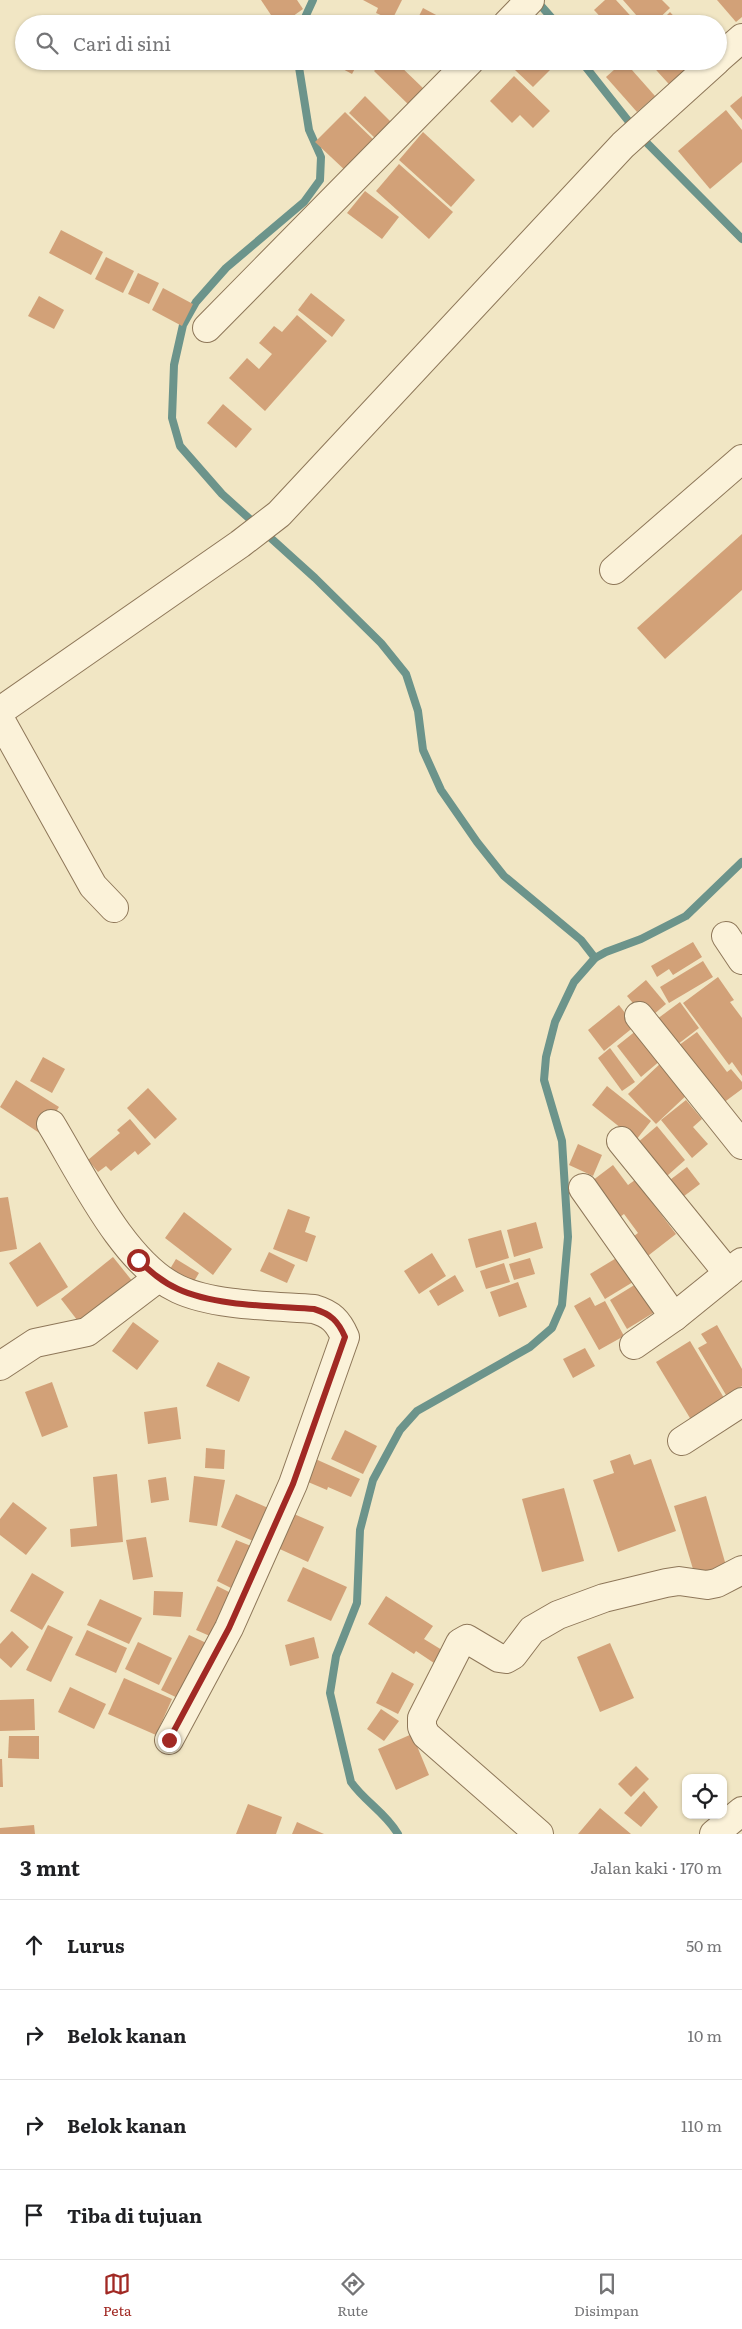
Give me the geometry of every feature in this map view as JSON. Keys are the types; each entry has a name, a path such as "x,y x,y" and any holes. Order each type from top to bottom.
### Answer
{"street":[{"path":"727,51 742,38"},
{"path":"207,328 461,70"},
{"path":"0,711 240,544 279,514 623,145 706,70"},
{"path":"614,570 742,459"},
{"path":"0,719 94,886 114,908"},
{"path":"726,936 742,960"},
{"path":"639,1016 742,1145"},
{"path":"51,1124 113,1225 138,1260 158,1278 179,1290 221,1301 314,1309 328,1313 340,1324 345,1337 293,1484 229,1628 169,1740"},
{"path":"621,1140 735,1268 674,1317 634,1345"},
{"path":"583,1188 674,1317"},
{"path":"0,1366 35,1343 87,1332 158,1278"},
{"path":"682,1442 742,1402"},
{"path":"539,1834 426,1735 422,1727 422,1718 460,1643 467,1639 499,1658 506,1659 513,1655 532,1630 558,1615 595,1601 666,1583 679,1582 707,1586 742,1570"},
{"path":"714,1834 742,1811"}],"building":[{"path":"261,0 297,0 303,9 295,15 271,15"},
{"path":"363,0 402,0 394,15 381,15 376,13 378,8"},
{"path":"605,0 616,0 630,15 599,15 594,10"},
{"path":"623,0 662,0 670,8 663,15 636,15"},
{"path":"717,0 742,0 742,17 736,22"},
{"path":"423,8 436,15 420,15"},
{"path":"345,70 354,70 352,74"},
{"path":"404,70 426,91 411,107 374,71"},
{"path":"515,70 550,70 533,87"},
{"path":"614,70 632,70 655,96 637,112 606,77"},
{"path":"656,70 685,70 676,92"},
{"path":"514,76 550,111 533,128 520,115 512,123 490,101"},
{"path":"365,96 393,124 378,141 349,113"},
{"path":"742,96 742,120 730,106"},
{"path":"726,110 742,130 742,162 710,189 678,151"},
{"path":"345,112 377,143 348,173 315,142"},
{"path":"423,132 475,180 451,207 399,160"},
{"path":"399,164 453,212 429,239 376,191"},
{"path":"365,191 399,217 382,239 347,213"},
{"path":"61,230 103,252 91,275 49,253"},
{"path":"106,257 134,271 123,293 95,279"},
{"path":"138,273 159,283 149,304 128,294"},
{"path":"163,288 193,304 182,326 152,310"},
{"path":"311,293 345,320 332,337 298,310"},
{"path":"39,296 64,310 54,329 28,316"},
{"path":"297,315 327,341 265,411 229,378 247,358 259,369 272,354 259,343 274,326 282,332"},
{"path":"223,404 252,429 236,448 207,423"},
{"path":"742,534 742,590 665,659 637,628"},
{"path":"693,942 702,957 673,975 669,969 657,977 651,966"},
{"path":"703,961 713,977 669,1003 660,987"},
{"path":"718,977 734,1000 730,1002 742,1018 742,1076 732,1062 729,1065 683,1003"},
{"path":"646,980 666,1004 647,1020 627,996"},
{"path":"680,1002 699,1028 669,1051 649,1025"},
{"path":"619,1005 635,1026 604,1051 588,1030"},
{"path":"637,1030 661,1060 641,1077 617,1046"},
{"path":"697,1032 727,1072 731,1069 742,1082 742,1089 715,1109 671,1051"},
{"path":"610,1048 635,1082 622,1091 598,1058"},
{"path":"43,1057 65,1069 52,1093 30,1081"},
{"path":"662,1062 690,1092 656,1124 628,1094"},
{"path":"16,1080 59,1107 41,1134 0,1107"},
{"path":"607,1086 651,1121 636,1140 592,1105"},
{"path":"148,1088 177,1119 155,1139 127,1108"},
{"path":"686,1100 702,1119 693,1127 708,1144 692,1158 661,1120"},
{"path":"130,1119 151,1144 138,1155 135,1151 111,1171 106,1166 98,1172 88,1160 120,1133 117,1130"},
{"path":"657,1126 685,1160 659,1183 630,1149"},
{"path":"578,1144 602,1155 593,1176 569,1165"},
{"path":"613,1165 628,1185 635,1180 676,1234 640,1262 625,1243 638,1233 624,1214 612,1223 584,1187"},
{"path":"687,1167 700,1184 675,1203 662,1186"},
{"path":"8,1197 17,1249 0,1252 0,1198"},
{"path":"288,1209 310,1217 305,1232 316,1236 307,1262 273,1249"},
{"path":"184,1212 232,1249 213,1275 165,1238"},
{"path":"536,1222 543,1248 514,1257 507,1230"},
{"path":"501,1230 509,1258 476,1268 468,1239"},
{"path":"40,1242 68,1287 37,1307 9,1263"},
{"path":"269,1252 295,1265 287,1283 260,1271"},
{"path":"432,1253 446,1276 419,1294 404,1271"},
{"path":"623,1254 638,1279 605,1299 590,1274"},
{"path":"113,1257 137,1287 84,1329 61,1299"},
{"path":"530,1258 535,1274 514,1280 509,1264"},
{"path":"176,1259 199,1273 190,1288 167,1274"},
{"path":"504,1263 510,1282 486,1289 480,1271"},
{"path":"455,1275 464,1291 438,1306 429,1291"},
{"path":"641,1281 658,1310 627,1329 610,1300"},
{"path":"518,1282 527,1307 499,1317 490,1292"},
{"path":"590,1297 595,1306 605,1301 624,1336 599,1350 574,1306"},
{"path":"133,1322 159,1341 137,1370 112,1351"},
{"path":"717,1325 742,1369 742,1386 726,1395 698,1348 707,1343 701,1334"},
{"path":"690,1341 727,1403 693,1423 656,1362"},
{"path":"585,1348 595,1366 573,1378 563,1359"},
{"path":"218,1362 250,1377 239,1402 206,1386"},
{"path":"52,1382 68,1427 42,1437 25,1392"},
{"path":"177,1407 181,1439 148,1444 144,1412"},
{"path":"345,1430 377,1446 363,1474 331,1459"},
{"path":"206,1448 225,1450 224,1469 205,1468"},
{"path":"630,1454 634,1465 651,1459 676,1531 618,1552 593,1480 614,1473 610,1461"},
{"path":"311,1457 360,1479 351,1497 328,1487 327,1490 301,1479"},
{"path":"117,1474 123,1542 71,1547 70,1529 97,1526 93,1477"},
{"path":"194,1476 225,1480 217,1526 189,1522"},
{"path":"166,1477 169,1500 151,1503 148,1480"},
{"path":"564,1488 584,1561 542,1572 522,1499"},
{"path":"236,1494 275,1511 260,1544 221,1527"},
{"path":"706,1496 727,1569 696,1579 674,1506"},
{"path":"13,1502 47,1528 26,1555 0,1535 0,1519"},
{"path":"287,1511 324,1527 308,1562 271,1545"},
{"path":"146,1537 153,1577 133,1580 126,1540"},
{"path":"236,1540 261,1550 241,1593 217,1581"},
{"path":"303,1567 347,1587 331,1621 287,1601"},
{"path":"32,1573 64,1592 42,1630 10,1611"},
{"path":"217,1586 239,1597 219,1640 196,1630"},
{"path":"154,1591 183,1592 181,1617 153,1615"},
{"path":"386,1596 433,1626 424,1639 442,1650 434,1663 416,1651 414,1654 368,1624"},
{"path":"100,1599 142,1618 129,1644 87,1625"},
{"path":"48,1625 73,1637 51,1682 26,1670"},
{"path":"87,1630 127,1648 116,1673 75,1655"},
{"path":"12,1631 29,1647 11,1668 0,1658 0,1644"},
{"path":"189,1635 213,1646 186,1702 161,1690"},
{"path":"314,1637 319,1658 290,1666 285,1645"},
{"path":"138,1642 172,1658 159,1685 125,1669"},
{"path":"610,1643 634,1698 600,1712 577,1657"},
{"path":"392,1672 414,1684 398,1714 376,1703"},
{"path":"124,1678 172,1699 156,1735 108,1714"},
{"path":"70,1687 106,1704 94,1729 58,1712"},
{"path":"34,1699 35,1730 0,1731 0,1700"},
{"path":"381,1709 399,1721 384,1741 367,1729"},
{"path":"412,1734 429,1775 396,1790 378,1749"},
{"path":"9,1736 39,1736 39,1759 8,1758"},
{"path":"0,1759 2,1759 3,1787 0,1787"},
{"path":"636,1766 649,1779 631,1797 618,1784"},
{"path":"644,1791 658,1807 641,1827 624,1813"},
{"path":"248,1804 282,1817 276,1834 236,1834"},
{"path":"600,1808 631,1834 578,1834"},
{"path":"297,1822 324,1834 292,1834"},
{"path":"34,1825 35,1834 0,1834 0,1828"}],"waterway":[{"path":"306,15 313,0"},
{"path":"536,0 549,15"},
{"path":"299,70 309,130 321,157 320,180 304,202 226,268 196,302 183,325 174,365 172,418 180,446 222,494 315,578 381,643 406,674 418,711 423,750 441,790 477,842 504,876 581,940 595,958"},
{"path":"588,70 641,137 742,239"},
{"path":"398,1834 387,1819 351,1782 330,1693 336,1656 357,1603 360,1530 373,1480 400,1430 417,1411 530,1347 552,1328 562,1305 568,1237 562,1141 544,1080 546,1057 555,1022 574,982 595,958 641,939 686,916 742,862"}],"route":[{"path":"138,1260 158,1278 179,1290 221,1301 314,1309 328,1313 340,1324 345,1337 293,1484 229,1628 169,1740"}]}
